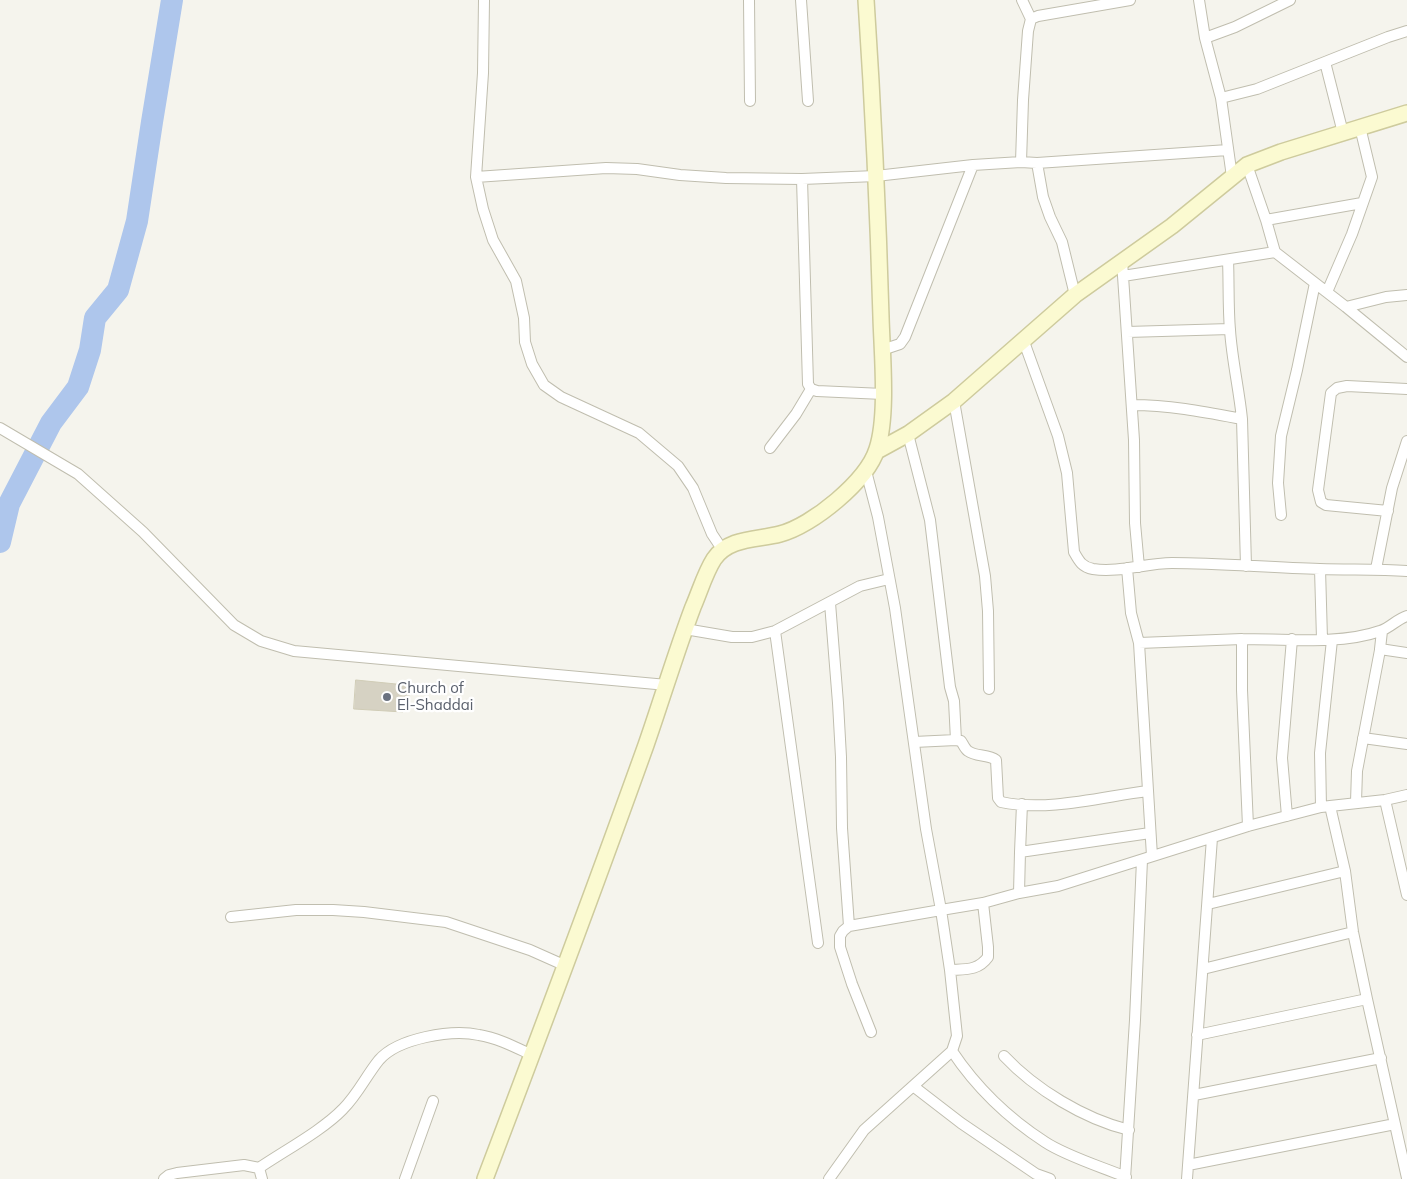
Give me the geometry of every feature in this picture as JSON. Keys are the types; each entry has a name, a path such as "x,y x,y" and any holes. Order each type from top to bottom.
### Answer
{"street":[{"path":"484,0 483,73 476,177 482,209 493,240 516,281 524,318 525,342 532,364 544,384 561,397 639,433 678,466 693,488 712,534 722,549"},
{"path":"749,0 750,101"},
{"path":"801,0 808,101"},
{"path":"486,1179 566,966 667,685 685,629 707,572 722,549 734,543 782,534 804,525 822,512 866,471 877,451 882,427 882,350 876,176 866,0"},
{"path":"1021,162 1023,100 1028,31 1031,19 1022,0"},
{"path":"1031,19 1038,16 1130,0"},
{"path":"1199,0 1221,98 1232,177"},
{"path":"1206,38 1235,27 1290,0"},
{"path":"1221,98 1257,89 1388,37 1407,32"},
{"path":"1325,62 1343,133"},
{"path":"877,451 908,434 954,401 1023,338 1075,295 1172,226 1247,165 1281,152 1407,113"},
{"path":"1326,292 1352,234 1372,177 1360,128"},
{"path":"476,177 606,168 637,169 680,175 726,178 802,179 876,176 973,165 1037,163 1228,150"},
{"path":"1037,163 1044,197 1050,217 1062,242 1075,295"},
{"path":"882,350 900,344 905,337 973,165"},
{"path":"1247,165 1275,252 1407,357"},
{"path":"802,179 807,378 811,389"},
{"path":"1266,220 1362,203"},
{"path":"1123,276 1275,252"},
{"path":"1228,260 1230,330 1242,419 1246,566"},
{"path":"1122,261 1134,440 1135,523 1139,567"},
{"path":"1281,514 1278,482 1281,436 1315,283"},
{"path":"1346,307 1386,297 1407,295"},
{"path":"1127,332 1230,330"},
{"path":"1023,338 1058,436 1067,473 1074,552 1079,561 1086,567 1096,569 1127,568 1170,563 1407,571"},
{"path":"1388,511 1326,505 1321,502 1318,490 1328,400 1331,393 1337,388 1342,387 1407,389"},
{"path":"811,389 817,391 883,394"},
{"path":"770,448 796,414 811,389"},
{"path":"954,401 985,576 988,611 989,689"},
{"path":"1132,405 1187,408 1242,419"},
{"path":"0,428 78,474 143,532 234,625 261,641 294,651 667,685"},
{"path":"908,434 930,520 950,688 955,713 956,740"},
{"path":"1376,569 1392,488 1407,441"},
{"path":"829,1179 864,1130 952,1051 957,1036 950,970 926,829 896,608 878,517 866,471"},
{"path":"1127,568 1131,613 1139,643 1152,856"},
{"path":"1320,569 1327,640 1320,753 1325,807 1345,871 1353,932 1407,1178"},
{"path":"685,629 732,637 752,637 774,631 860,586 889,579"},
{"path":"830,603 840,739 842,828 849,926"},
{"path":"1139,643 1242,638 1327,640 1358,637 1382,631 1407,616"},
{"path":"774,631 818,943"},
{"path":"1356,802 1357,771 1382,631"},
{"path":"1242,638 1244,753 1248,826"},
{"path":"1288,816 1282,758 1292,639"},
{"path":"1380,650 1407,654"},
{"path":"1364,738 1407,744"},
{"path":"914,742 956,740 961,741 971,753 992,757 996,760 998,798 1001,802 1038,806 1148,791"},
{"path":"871,1032 852,984 840,946 840,936 849,926 983,903 1019,893 1058,886 1248,826 1325,807 1385,800 1407,795"},
{"path":"1385,800 1403,862 1407,895"},
{"path":"1019,893 1022,804"},
{"path":"1020,852 1150,833"},
{"path":"1187,1179 1212,838"},
{"path":"952,1051 981,1089 1016,1121 1046,1143 1126,1178 1142,860"},
{"path":"1208,904 1345,871"},
{"path":"950,970 979,967 988,957 983,903"},
{"path":"231,917 296,910 333,910 446,922 514,944 566,966"},
{"path":"1203,969 1353,932"},
{"path":"1197,1035 1367,999"},
{"path":"164,1179 176,1173 244,1164 259,1168 322,1126 342,1110 361,1089 380,1059 396,1047 413,1040 463,1032 496,1039 532,1055"},
{"path":"1004,1056 1020,1074 1092,1118 1129,1130"},
{"path":"1194,1095 1381,1058"},
{"path":"912,1086 1036,1174 1050,1179"},
{"path":"405,1179 433,1101"},
{"path":"1188,1165 1395,1124"},
{"path":"259,1168 262,1179"}],"building":[{"path":"356,680 406,685 406,691 409,693 409,704 404,705 403,712 354,709"}],"waterway":[{"path":"0,542 9,504 51,423 78,387 90,350 95,318 118,290 137,221 172,0"}],"place":[{"name":"Church of El-Shaddai","path":"387,697"}]}
